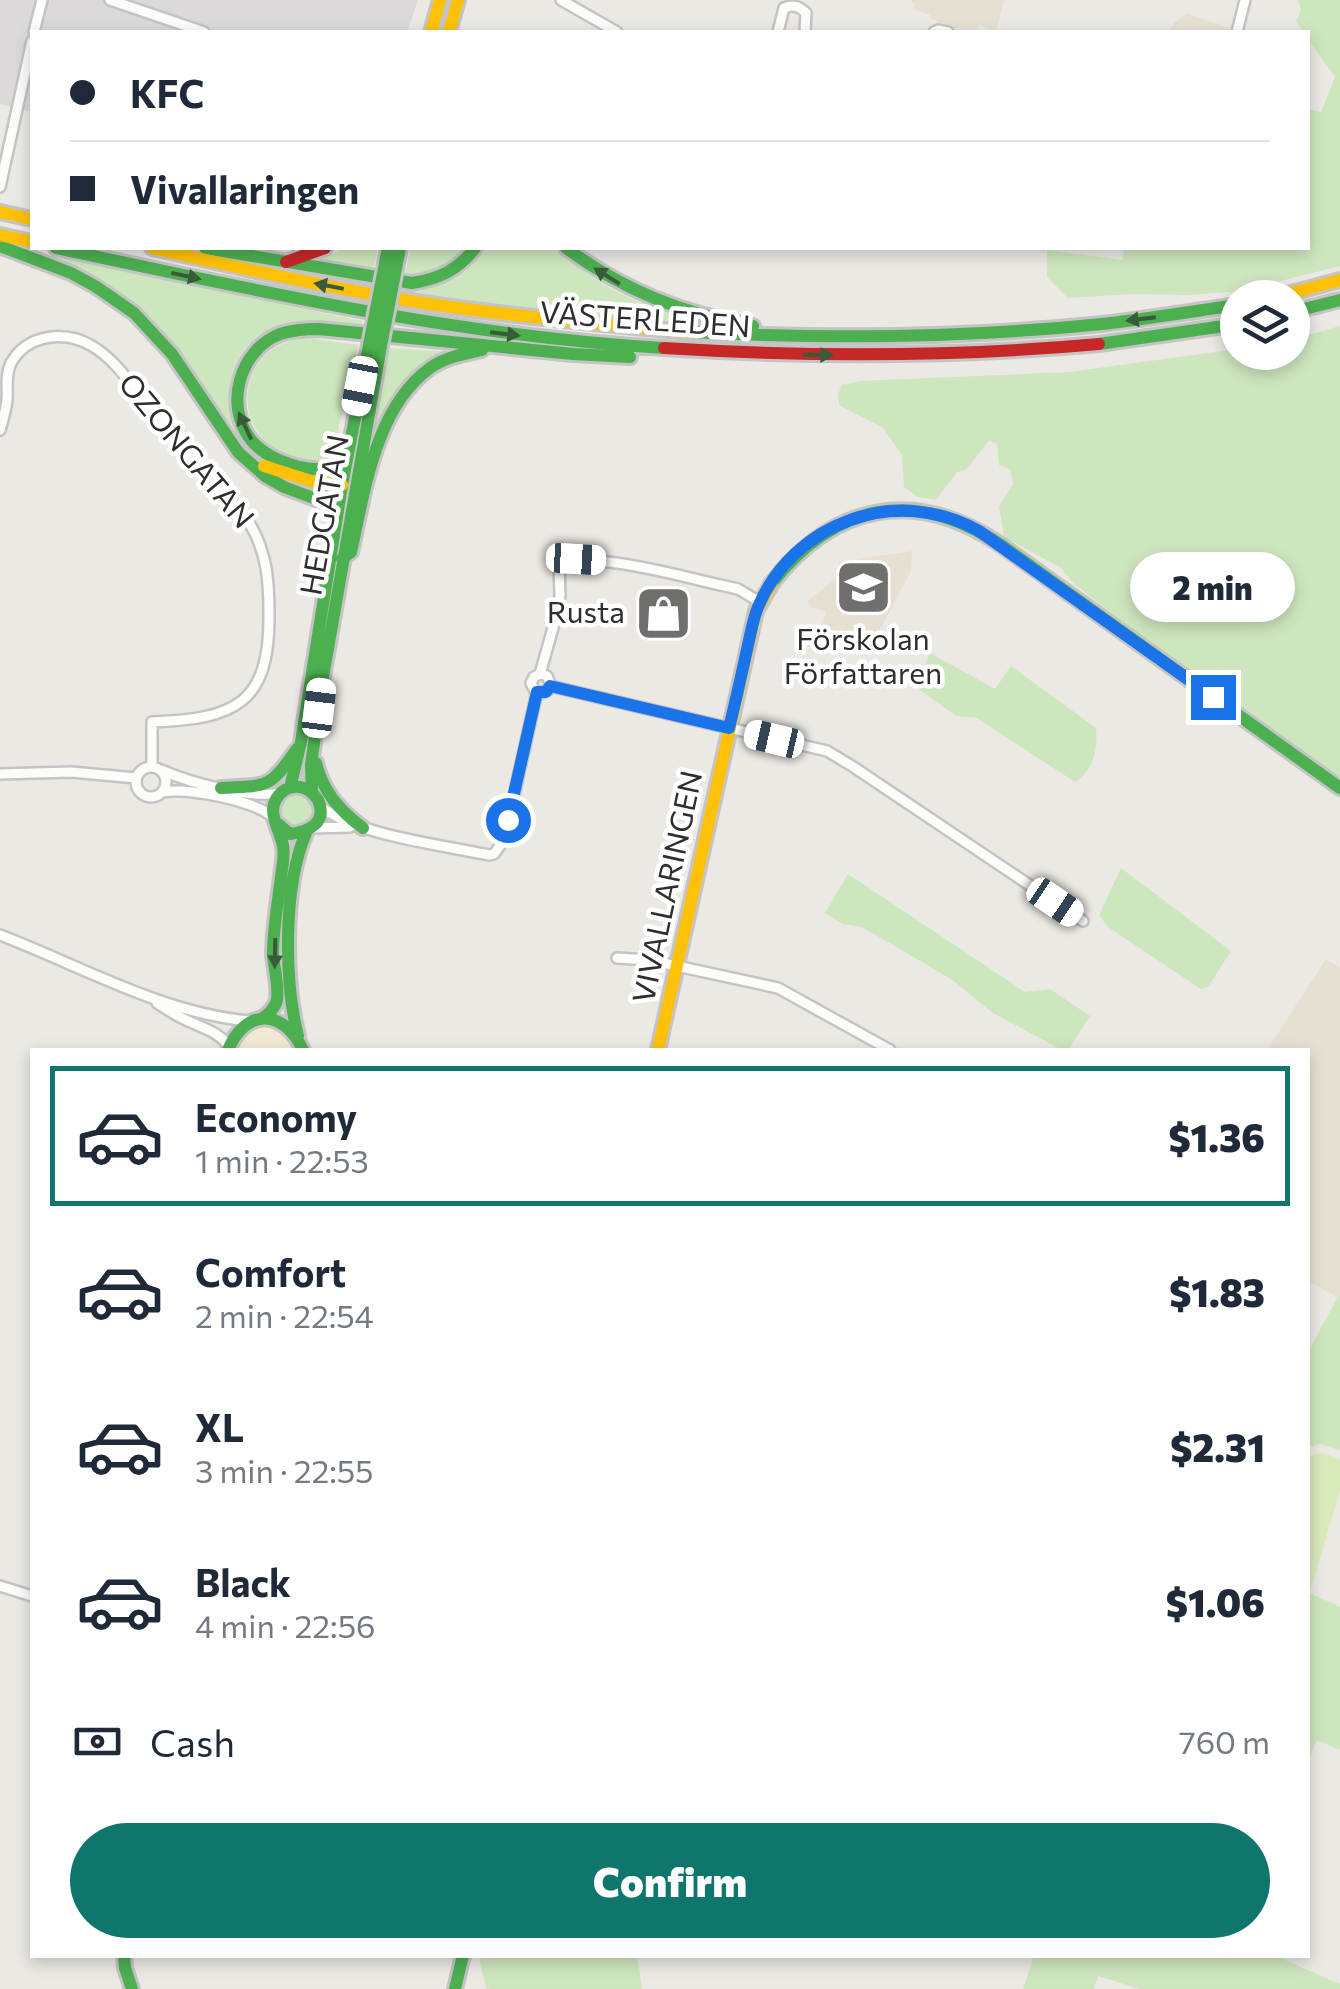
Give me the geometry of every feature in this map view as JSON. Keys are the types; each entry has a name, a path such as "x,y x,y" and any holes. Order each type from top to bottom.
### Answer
{"main road":[{"path":"432,30 440,0"},
{"path":"450,30 458,0"},
{"path":"0,212 30,218"},
{"path":"0,235 30,242"},
{"path":"0,246 71,273 134,313 172,354 238,452 277,483 324,502 337,516"},
{"name":"VÄSTERLEDEN","path":"66,250 423,322 642,348 862,356 974,352 1131,340 1220,327"},
{"name":"VÄSTERLEDEN","path":"161,250 333,287 490,313 646,329 773,336 1027,330 1155,318 1220,307"},
{"path":"216,250 412,283 441,277 456,269 474,250"},
{"path":"285,262 318,250"},
{"name":"HEDGATAN","path":"312,792 307,745 337,516 348,486 375,345 388,250"},
{"name":"HEDGATAN","path":"286,791 307,745 342,559 348,451 399,250"},
{"path":"569,250 602,274 654,301 719,320 768,328 773,336"},
{"path":"1310,288 1340,280"},
{"path":"1310,308 1340,300"},
{"path":"348,451 332,465 314,468 280,461 255,444 240,419 237,391 245,366 262,345 287,332 319,328 572,354 699,359 721,351"},
{"path":"342,559 351,552 379,446 400,399 430,367 460,354 496,347"},
{"path":"248,461 256,460 272,470 311,482 348,486"},
{"name":"VIVALLARINGEN","path":"658,1048 756,611 781,567 812,539 846,520 904,510 961,522 1027,564 1340,788"},
{"path":"221,788 255,787 278,778 307,745 331,800 362,828"},
{"path":"228,1048 234,1034 272,1011 277,1000 273,951 284,851 274,805 286,791 298,787 312,792 320,806 320,818 301,841 294,874 288,986 300,1043"},
{"path":"276,820 290,834 310,831"},
{"path":"256,1020 278,1020 289,1026 300,1043"},
{"path":"124,1958 132,1989"},
{"path":"455,1989 461,1958"}],"street":[{"path":"34,30 42,0"},
{"path":"110,0 198,30"},
{"path":"562,0 614,30"},
{"path":"1238,30 1245,0"},
{"path":"778,30 784,8 789,6 806,13 804,30"},
{"path":"0,186 30,50"},
{"name":"OZONGATAN","path":"0,430 7,402 3,375 30,342 48,336 94,346 221,489 261,544 269,604 264,670 256,686 225,712 152,722 157,768"},
{"path":"540,674 548,678 550,686 546,692 537,692 531,683 540,674 558,610 559,566 565,561 601,560 720,584 760,602"},
{"path":"550,686 836,756 1083,922"},
{"path":"320,806 362,828 488,855 496,853 504,840 537,692"},
{"path":"157,768 167,782 163,792"},
{"path":"276,820 266,810 244,802 190,792 144,796 136,778 140,770 157,768 180,778 260,796 286,791"},
{"path":"0,774 71,772 136,778"},
{"path":"310,831 362,828"},
{"path":"0,935 146,996 215,1018 256,1020"},
{"path":"617,958 649,960 778,988 886,1048"},
{"path":"146,996 222,1037 228,1048"},
{"path":"0,1586 30,1595"}],"shaded area":[{"path":"0,0 418,0 408,30 30,30 30,112 0,104"},
{"path":"910,0 1004,0 996,30 979,24 976,30 955,30 913,9 915,4"},
{"path":"1187,13 1230,29 1170,30"},
{"name":"Förskolan Författaren","path":"912,551 911,571 869,650 820,637 826,611 812,608 807,601 841,575 838,562"},
{"path":"1326,959 1340,968 1337,1297 1310,1282 1310,1048 1268,1048"}],"green space":[{"path":"1298,0 1340,0 1340,266 1285,280 1220,280 1220,293 1068,298 1047,277 1047,250 1123,260 1124,250 1310,250 1310,109 1321,112 1335,77 1310,42 1310,30 1302,30 1296,21 1301,10"},
{"path":"340,250 378,250 373,273 314,262"},
{"path":"410,250 466,250 447,266 405,277"},
{"path":"483,250 556,250 623,295 701,324 569,316 409,294 443,284 462,274"},
{"path":"36,253 362,321 362,329 302,324 267,331 240,356 230,386 233,415 267,458 338,468 336,481 270,465 255,455 227,427 166,341"},
{"path":"1340,326 1340,777 1156,647 1074,584 1060,567 1004,537 999,507 1013,484 1010,469 999,465 997,444 989,441 966,470 957,472 936,500 918,497 904,487 902,455 883,428 839,405 842,385 860,381 1069,372 1220,351 1220,370 1310,370 1310,334"},
{"path":"308,338 358,345 336,444 327,456 312,461 279,452 261,437 251,418 248,397 252,376 263,358 282,344"},
{"path":"389,348 453,352 416,374 361,501"},
{"path":"930,653 995,689 1011,666 1096,728 1095,751 1087,771 1075,782 977,718 956,716 916,687"},
{"path":"297,796 308,800 312,811 308,822 297,826 286,822 282,811 286,800"},
{"path":"1121,868 1231,951 1208,987 1201,989 1108,927 1099,915"},
{"path":"848,874 1025,992 1050,989 1090,1016 1069,1048 1058,1048 993,1013 951,979 862,927 843,924 825,913"},
{"path":"1340,1293 1340,1450 1319,1444 1310,1447 1310,1348"},
{"path":"1322,1453 1340,1459 1340,1490 1310,1593 1310,1456"},
{"path":"1310,1593 1340,1607 1340,1750 1317,1740 1310,1756"},
{"path":"481,1958 637,1958 642,1989 489,1989"},
{"path":"1033,1958 1281,1958 1340,1984 1340,1989 1140,1989 1098,1976 1094,1989 1023,1989"}],"sand":[{"path":"258,1025 271,1026 290,1038 294,1048 235,1048 241,1035"}],"traffic: fast":[{"path":"0,246 71,273 134,313 172,354 238,452 265,476 324,502 337,516"},
{"path":"66,250 434,322 664,348"},
{"path":"217,250 412,283 447,272 473,250"},
{"path":"369,345 388,250"},
{"path":"381,346 400,250"},
{"path":"569,250 609,276 655,298 702,315 753,326"},
{"path":"1310,308 1340,300"},
{"path":"690,332 948,335 1102,324 1220,308"},
{"path":"1099,344 1220,327"},
{"path":"348,451 330,466 311,469 273,457 251,440 238,411 240,380 254,353 266,342 280,334 319,329 630,357"},
{"path":"290,788 369,345"},
{"path":"312,792 311,765 323,677 381,346"},
{"path":"342,559 351,552 375,452 396,405 411,385 436,364 482,350"},
{"path":"772,583 822,535 849,521 878,512 907,510 938,515 1001,545 1340,788"},
{"path":"221,788 266,783 297,749"},
{"path":"316,763 334,800 363,828"},
{"path":"263,1018 277,1000 273,945 284,854 273,807 281,793 294,787 308,790 318,800 320,815 309,828 290,834 277,823"},
{"path":"298,1036 290,988 288,933 293,879 306,833"},
{"path":"229,1048 245,1026 265,1019 286,1027 302,1048"},
{"path":"124,1958 132,1989"},
{"path":"455,1989 462,1958"}],"traffic: slow":[{"path":"432,30 440,0"},
{"path":"450,30 458,0"},
{"path":"0,212 30,219"},
{"path":"0,235 30,242"},
{"path":"161,250 423,303 690,332"},
{"path":"1310,288 1340,280"},
{"path":"264,466 311,481 342,485"},
{"path":"658,1048 756,611 772,583"}],"traffic: jam":[{"path":"286,262 319,250"},
{"path":"664,348 882,354 1099,344"}],"place":[{"name":"Förskolan Författaren","path":"863,588"},
{"name":"Rusta","path":"664,613"}],"route":[{"path":"508,820 537,692 546,692 550,686 729,728 756,611 781,567 829,528 885,511 945,516 979,531 1213,697"}]}
